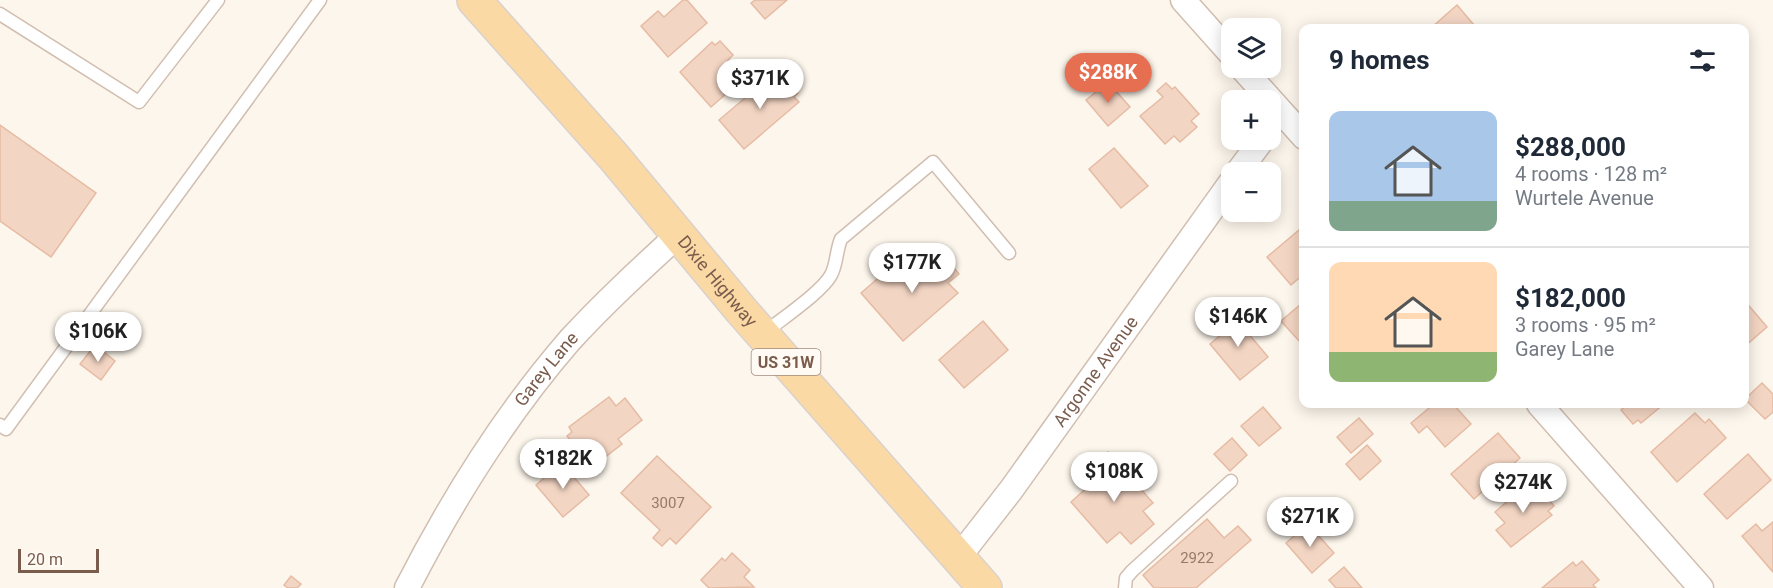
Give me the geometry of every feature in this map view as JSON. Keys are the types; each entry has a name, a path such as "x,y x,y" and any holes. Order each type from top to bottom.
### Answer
{"main road":[{"name":"Dixie Highway","path":"474,0 613,156 762,335 985,588"}],"street":[{"path":"1183,0 1221,43"},
{"path":"1281,123 1299,134"},
{"name":"Argonne Avenue","path":"958,558 1011,490 1221,197"},
{"name":"Garey Lane","path":"407,588 442,519 515,409 570,341 619,289 678,235"},
{"path":"1543,408 1701,588"}],"lane":[{"path":"0,14 139,102 218,0"},
{"path":"0,425 6,429 320,0"},
{"path":"762,335 826,282 835,265 836,251 841,239 933,162 1009,253"},
{"path":"1125,588 1126,578 1132,571 1231,481"}],"building":[{"path":"683,0 687,0 707,23 668,57 641,26 658,11 664,17"},
{"path":"755,0 787,0 765,19 751,3"},
{"path":"1457,5 1473,24 1436,24"},
{"path":"720,41 733,55 728,60 744,78 711,107 680,72 712,42 715,45"},
{"path":"778,70 798,93 794,97 799,102 744,149 719,120"},
{"path":"1108,82 1130,107 1108,126 1086,100"},
{"path":"1166,83 1172,89 1175,87 1199,114 1191,121 1197,127 1180,142 1174,136 1165,144 1140,116 1163,97 1157,91"},
{"path":"0,125 96,193 51,257 0,221"},
{"path":"1114,148 1148,186 1121,208 1089,169"},
{"path":"1299,230 1299,278 1291,285 1267,257"},
{"path":"919,251 934,268 946,259 959,274 948,283 958,293 903,341 861,293 883,274 887,279"},
{"path":"1299,306 1299,341 1281,321"},
{"path":"1749,306 1767,327 1749,343"},
{"path":"1232,314 1268,357 1240,380 1210,344 1223,333 1217,326"},
{"path":"983,321 1008,350 964,388 939,360"},
{"path":"95,345 115,361 101,380 80,364"},
{"path":"1762,383 1773,394 1773,412 1765,419 1749,403 1749,395"},
{"path":"609,397 616,406 625,398 642,420 618,439 622,444 604,458 600,453 593,459 584,448 579,452 567,436 572,432 569,427"},
{"path":"1263,407 1281,428 1259,446 1241,426"},
{"path":"1429,408 1457,408 1471,424 1445,447 1427,426 1419,433 1411,423"},
{"path":"1623,408 1659,408 1641,423 1638,420 1633,424 1621,410"},
{"path":"1695,413 1705,423 1709,419 1726,438 1677,482 1651,452"},
{"path":"1359,418 1373,434 1351,453 1337,437"},
{"path":"1498,433 1520,458 1474,499 1451,474"},
{"path":"1232,438 1247,455 1230,471 1214,454"},
{"path":"1367,445 1381,461 1360,480 1346,464"},
{"path":"1108,452 1153,503 1143,511 1154,524 1131,544 1120,532 1107,543 1071,502 1100,476 1092,466"},
{"path":"1748,454 1771,480 1727,519 1704,494"},
{"path":"657,456 711,507 676,544 670,538 662,546 653,538 660,530 621,493"},
{"path":"562,463 589,495 563,517 536,485"},
{"path":"1535,483 1554,506 1548,511 1552,515 1511,547 1496,530 1505,523 1495,512 1525,486 1528,489"},
{"path":"1207,519 1224,538 1238,526 1251,540 1196,588 1154,588 1143,575"},
{"path":"1773,522 1773,572 1742,536 1756,524 1762,531"},
{"path":"1308,524 1334,553 1312,573 1286,543"},
{"path":"732,553 750,570 744,577 754,587 709,588 701,580 722,558 725,561"},
{"path":"1582,561 1599,580 1593,585 1596,588 1542,588 1573,562 1576,566"},
{"path":"1344,567 1362,588 1336,588 1329,580"},
{"path":"291,576 301,584 297,588 288,588 284,585"}]}
